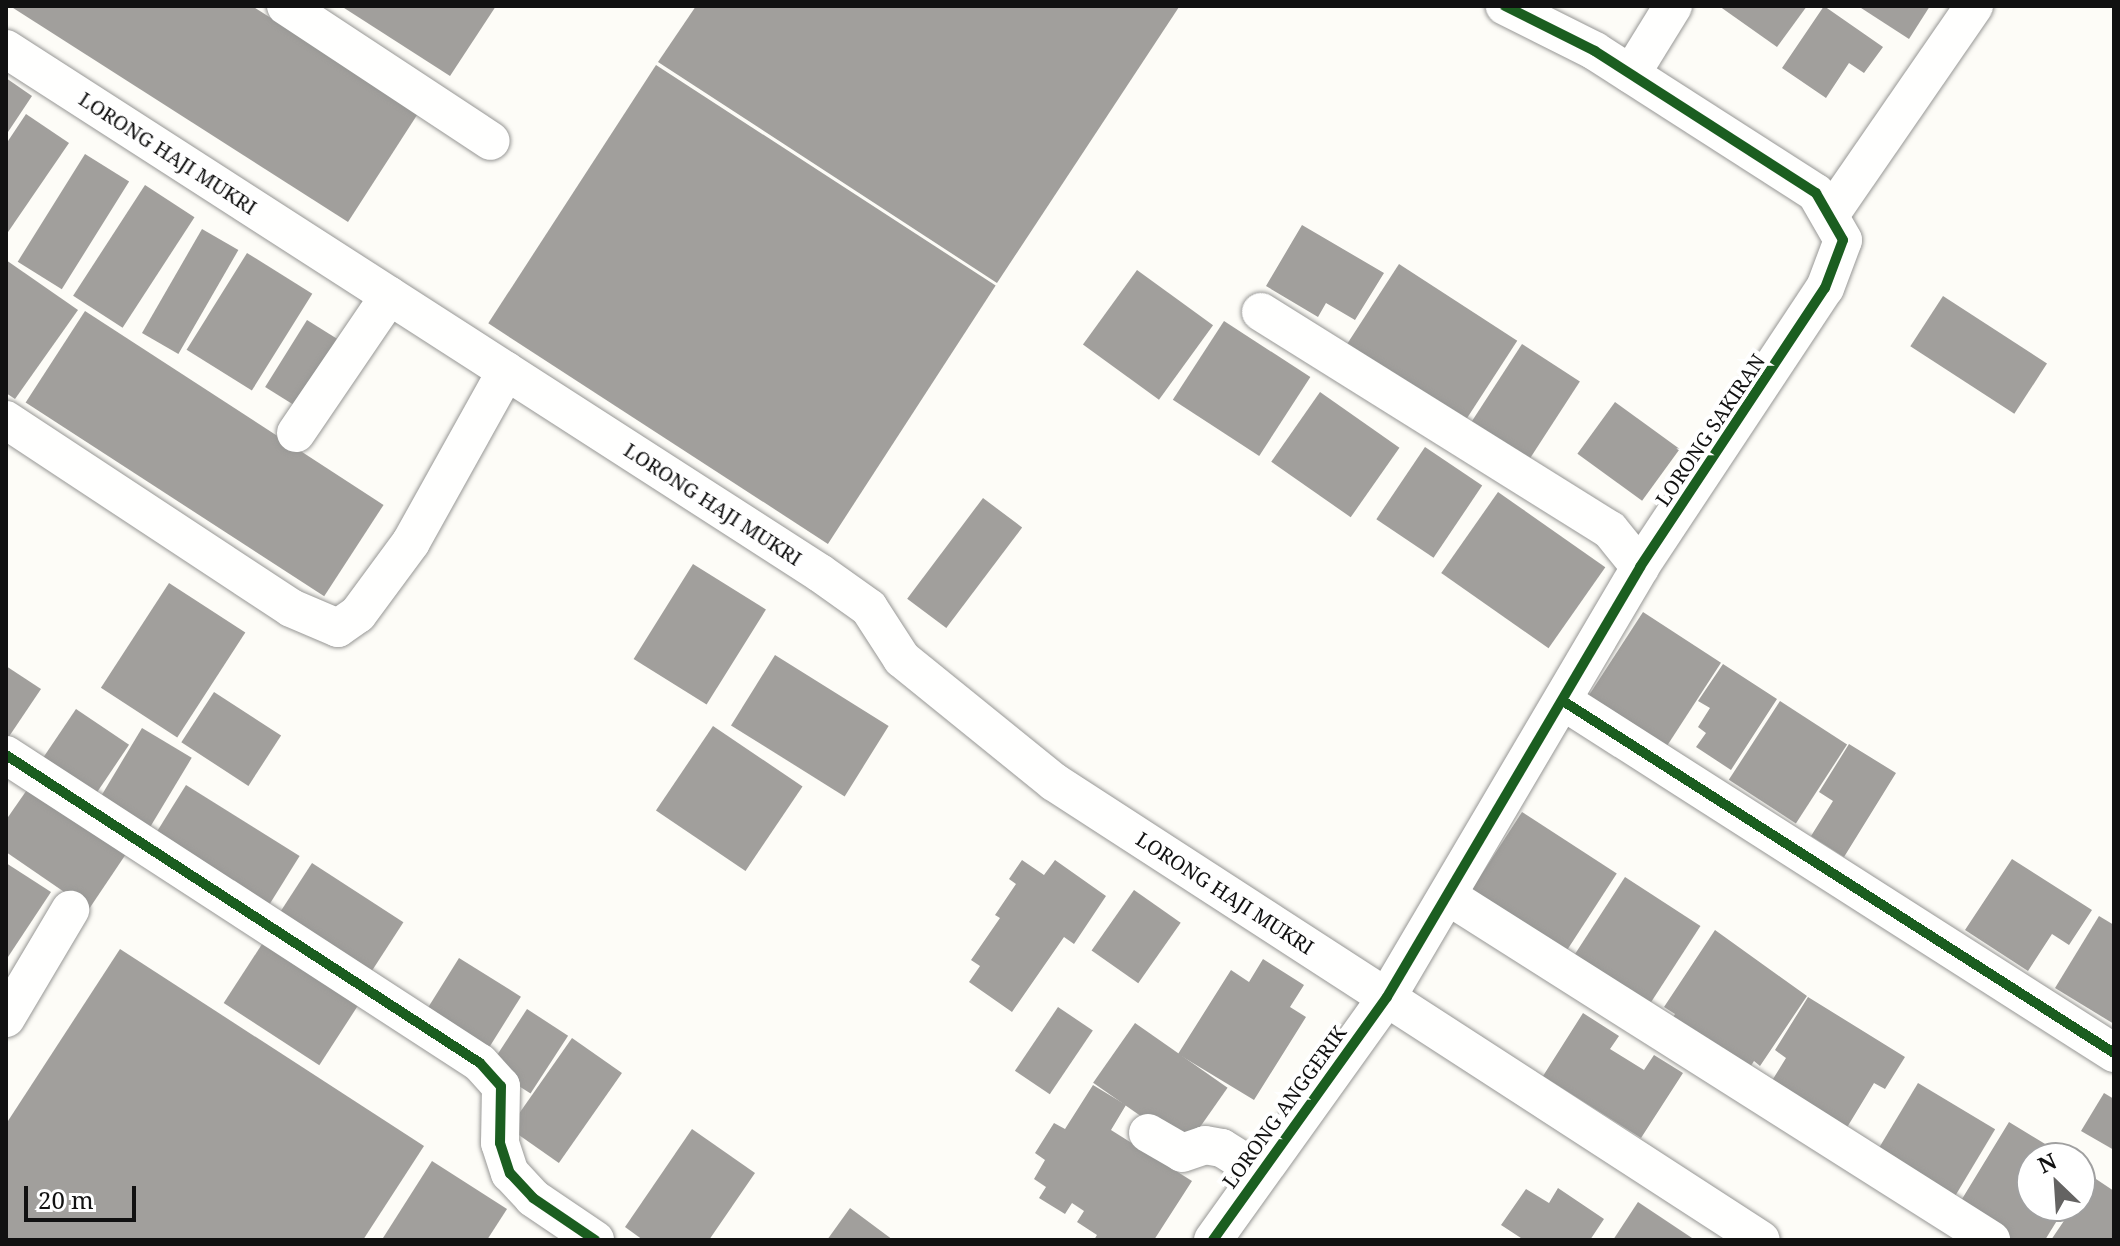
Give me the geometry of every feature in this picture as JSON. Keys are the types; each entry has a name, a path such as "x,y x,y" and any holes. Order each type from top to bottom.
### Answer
{"street":[{"path":"286,6 491,141"},
{"path":"1505,6 1631,74 1816,193 1832,212 1974,6"},
{"path":"1631,74 1673,6"},
{"name":"LORONG HAJI MUKRI","path":"6,49 869,608 902,659 1054,782 1761,1240"},
{"name":"LORONG SAKIRAN","path":"1387,997 1640,567 1825,288 1843,240 1832,212"},
{"path":"296,433 389,296"},
{"path":"1261,312 1610,530 1640,567"},
{"path":"6,420 291,608 338,628 358,614 411,542 506,371"},
{"path":"1563,701 2114,1053"},
{"path":"6,755 480,1063 501,1086 500,1143 510,1173 533,1198 595,1240"},
{"path":"1448,896 1991,1240"},
{"path":"6,1018 70,910"},
{"name":"LORONG ANGGERIK","path":"1213,1240 1257,1170 1387,997"},
{"path":"1148,1133 1182,1153 1205,1145 1222,1148 1257,1170"}],"building":[{"path":"10,6 252,6 419,112 348,222"},
{"path":"341,6 496,6 450,76"},
{"path":"696,6 1179,7 997,283 658,62"},
{"path":"1719,6 1807,6 1777,47"},
{"path":"1824,6 1883,47 1864,73 1849,63 1826,98 1782,68"},
{"path":"1858,6 1930,6 1909,39"},
{"path":"656,65 996,286 828,544 488,323"},
{"path":"6,78 32,96 6,135"},
{"path":"26,114 69,143 6,235 6,144"},
{"path":"85,154 129,182 62,289 18,262"},
{"path":"145,185 194,217 123,328 73,296"},
{"path":"1302,225 1384,273 1355,320 1326,303 1318,317 1266,286"},
{"path":"202,229 238,250 178,354 142,333"},
{"path":"247,253 312,294 252,390 187,350"},
{"path":"6,260 78,310 15,399 6,393"},
{"path":"1399,264 1517,341 1462,425 1344,349"},
{"path":"1137,270 1213,325 1159,400 1083,344"},
{"path":"1943,296 2047,364 2014,414 1910,346"},
{"path":"85,311 384,505 324,596 26,402"},
{"path":"307,320 342,342 300,409 265,387"},
{"path":"1224,321 1310,377 1259,456 1173,400"},
{"path":"1522,344 1580,382 1528,461 1470,424"},
{"path":"1320,392 1399,448 1351,517 1271,462"},
{"path":"1615,402 1680,449 1642,501 1577,454"},
{"path":"1425,447 1482,486 1434,558 1376,519"},
{"path":"1498,492 1605,567 1549,648 1441,573"},
{"path":"983,498 1022,527 946,628 907,599"},
{"path":"693,564 766,610 707,705 634,659"},
{"path":"169,583 245,633 177,737 101,688"},
{"path":"1643,612 1721,663 1667,746 1589,695"},
{"path":"775,655 889,726 845,796 731,725"},
{"path":"1723,664 1777,699 1731,770 1696,747 1706,733 1698,727 1710,708 1698,701"},
{"path":"6,666 41,689 6,741"},
{"path":"214,692 281,736 248,786 181,742"},
{"path":"1780,701 1847,745 1796,823 1729,780"},
{"path":"76,709 129,745 90,802 37,766"},
{"path":"713,726 803,786 745,871 656,811"},
{"path":"142,728 192,758 146,833 97,803"},
{"path":"1849,744 1896,773 1844,857 1811,836 1833,801 1819,792"},
{"path":"31,784 128,851 89,909 6,852 6,820"},
{"path":"186,785 300,856 264,914 150,843"},
{"path":"1522,812 1617,874 1565,953 1470,892"},
{"path":"2012,859 2092,910 2069,945 2052,934 2028,971 1965,930"},
{"path":"1022,860 1044,875 1055,860 1106,896 1074,944 1064,937 1012,1012 969,982 980,966 971,960 1000,918 995,915 1016,884 1009,879"},
{"path":"6,863 51,892 6,960"},
{"path":"312,863 403,922 365,981 274,922"},
{"path":"1625,877 1700,926 1645,1011 1570,962"},
{"path":"1134,890 1181,923 1138,983 1092,951"},
{"path":"2099,916 2114,925 2114,1024 2055,988"},
{"path":"1715,930 1807,996 1760,1066 1754,1061 1745,1075 1669,1024 1675,1014 1664,1007"},
{"path":"264,941 360,1003 319,1065 224,1003"},
{"path":"120,949 424,1146 363,1240 6,1240 6,1124"},
{"path":"459,958 521,997 483,1058 421,1019"},
{"path":"1263,959 1304,985 1290,1007 1306,1017 1254,1100 1178,1054 1231,970 1249,982"},
{"path":"1808,997 1905,1057 1885,1089 1874,1083 1843,1134 1768,1087 1786,1058 1775,1050"},
{"path":"1058,1007 1093,1030 1050,1094 1015,1071"},
{"path":"527,1009 568,1036 531,1094 489,1067"},
{"path":"1583,1013 1619,1036 1610,1049 1644,1070 1654,1055 1683,1073 1641,1138 1543,1076"},
{"path":"1135,1023 1228,1088 1186,1148 1093,1083"},
{"path":"572,1038 622,1073 559,1163 509,1128"},
{"path":"1918,1083 1995,1129 1950,1204 1873,1158"},
{"path":"1093,1085 1126,1105 1111,1130 1192,1181 1154,1240 1094,1240 1097,1235 1077,1222 1084,1211 1072,1203 1065,1214 1039,1198 1046,1187 1034,1179 1045,1160 1035,1153 1054,1123 1065,1129"},
{"path":"2104,1093 2114,1099 2114,1150 2081,1131"},
{"path":"2009,1122 2042,1142 2016,1142 2016,1222 2056,1222 2045,1240 2000,1240 1962,1199"},
{"path":"692,1129 755,1173 709,1240 643,1240 625,1227"},
{"path":"432,1161 507,1209 487,1240 383,1238"},
{"path":"2096,1179 2114,1191 2114,1240 2051,1240 2063,1222 2096,1222"},
{"path":"1558,1188 1604,1219 1590,1240 1524,1240 1501,1225 1526,1189 1549,1203"},
{"path":"1638,1202 1695,1240 1613,1240"},
{"path":"850,1208 893,1240 827,1240"}],"cycle path":[{"path":"1213,1240 1387,997 1640,567 1825,288 1843,240 1816,193 1595,51 1505,6"},
{"path":"1563,701 2114,1053"},
{"path":"6,755 480,1063 501,1086 500,1143 510,1173 533,1198 595,1240"}]}
